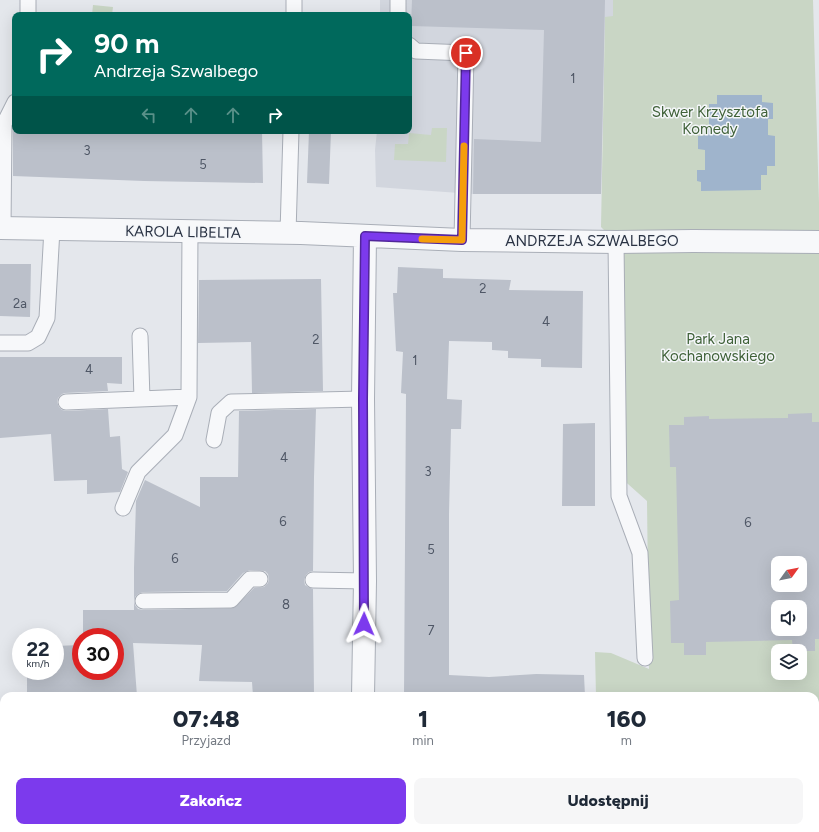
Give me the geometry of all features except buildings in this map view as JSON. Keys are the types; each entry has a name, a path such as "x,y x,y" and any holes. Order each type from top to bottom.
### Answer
{"street":[{"name":"KAROLA LIBELTA","path":"2,228 288,233 365,236"},
{"name":"ANDRZEJA SZWALBEGO","path":"365,236 462,240 819,242"},
{"path":"363,692 365,581 363,399 365,236"}],"lane":[{"path":"28,0 28,12"},
{"path":"294,0 294,12"},
{"path":"398,0 398,12"},
{"path":"412,48 416,51 466,53 462,240"},
{"path":"2,228 4,124 12,108"},
{"path":"288,233 291,134"},
{"path":"0,343 28,342 38,336 47,318 52,229"},
{"path":"123,508 138,472 175,435 189,396 190,232"},
{"path":"616,242 619,496 640,553 645,658"},
{"path":"140,336 142,399"},
{"path":"66,402 189,396"},
{"path":"214,440 219,413 231,402 363,399"},
{"path":"143,601 231,600 250,579 260,579"},
{"path":"313,580 365,581"}],"shaded area":[{"path":"380,0 613,0 613,17 605,17 601,194 473,194 376,187 375,150 377,134 412,134 412,12 380,12"}],"green space":[{"name":"Park Jana Kochanowskiego","path":"613,0 813,0 819,203 819,692 596,692 595,652 611,653 649,669 647,501 619,476 616,242 601,227 605,17 613,16"},
{"path":"93,5 113,7 112,12 92,12"},
{"path":"432,128 447,128 446,162 394,160 395,144 408,144 409,134 431,135"}],"water":[{"path":"717,95 762,95 762,102 773,103 773,119 768,119 768,135 775,136 775,166 767,166 767,175 761,175 761,190 701,191 701,182 697,181 697,170 705,170 705,150 698,149 698,136 706,135 706,128 709,128 709,104 717,104"}],"slow traffic":[{"path":"422,239 462,240 464,146"}],"route":[{"path":"364,624 363,399 365,236 462,240 466,53"}],"park label":[{"name":"Skwer Krzysztofa Komedy","path":"710,120"}]}
